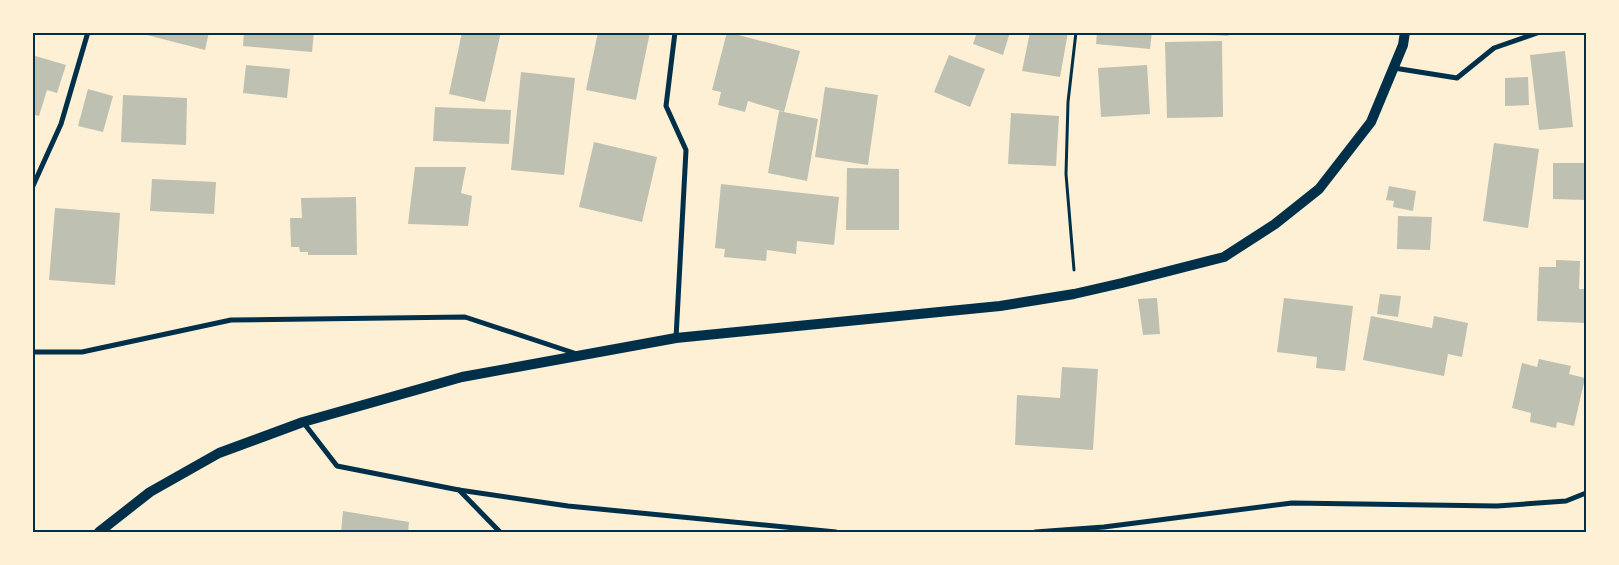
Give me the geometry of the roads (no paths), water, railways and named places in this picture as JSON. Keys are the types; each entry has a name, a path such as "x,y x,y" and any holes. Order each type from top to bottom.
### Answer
{"main road":[{"path":"99,532 150,492 219,453 303,422 462,377 676,338 1000,306 1074,294 1224,257 1275,224 1319,189 1371,122 1394,68 1405,32"}],"street":[{"path":"32,188 61,124 88,32"},
{"path":"674,32 666,106 686,150 676,338"},
{"path":"1394,68 1457,78 1494,48 1540,32"},
{"path":"32,352 82,352 231,320 465,317 580,355"},
{"path":"303,422 337,466 458,490 568,506 836,532"},
{"path":"458,490 500,532"},
{"path":"1035,532 1104,528 1292,503 1497,506 1566,501 1586,493"}]}
